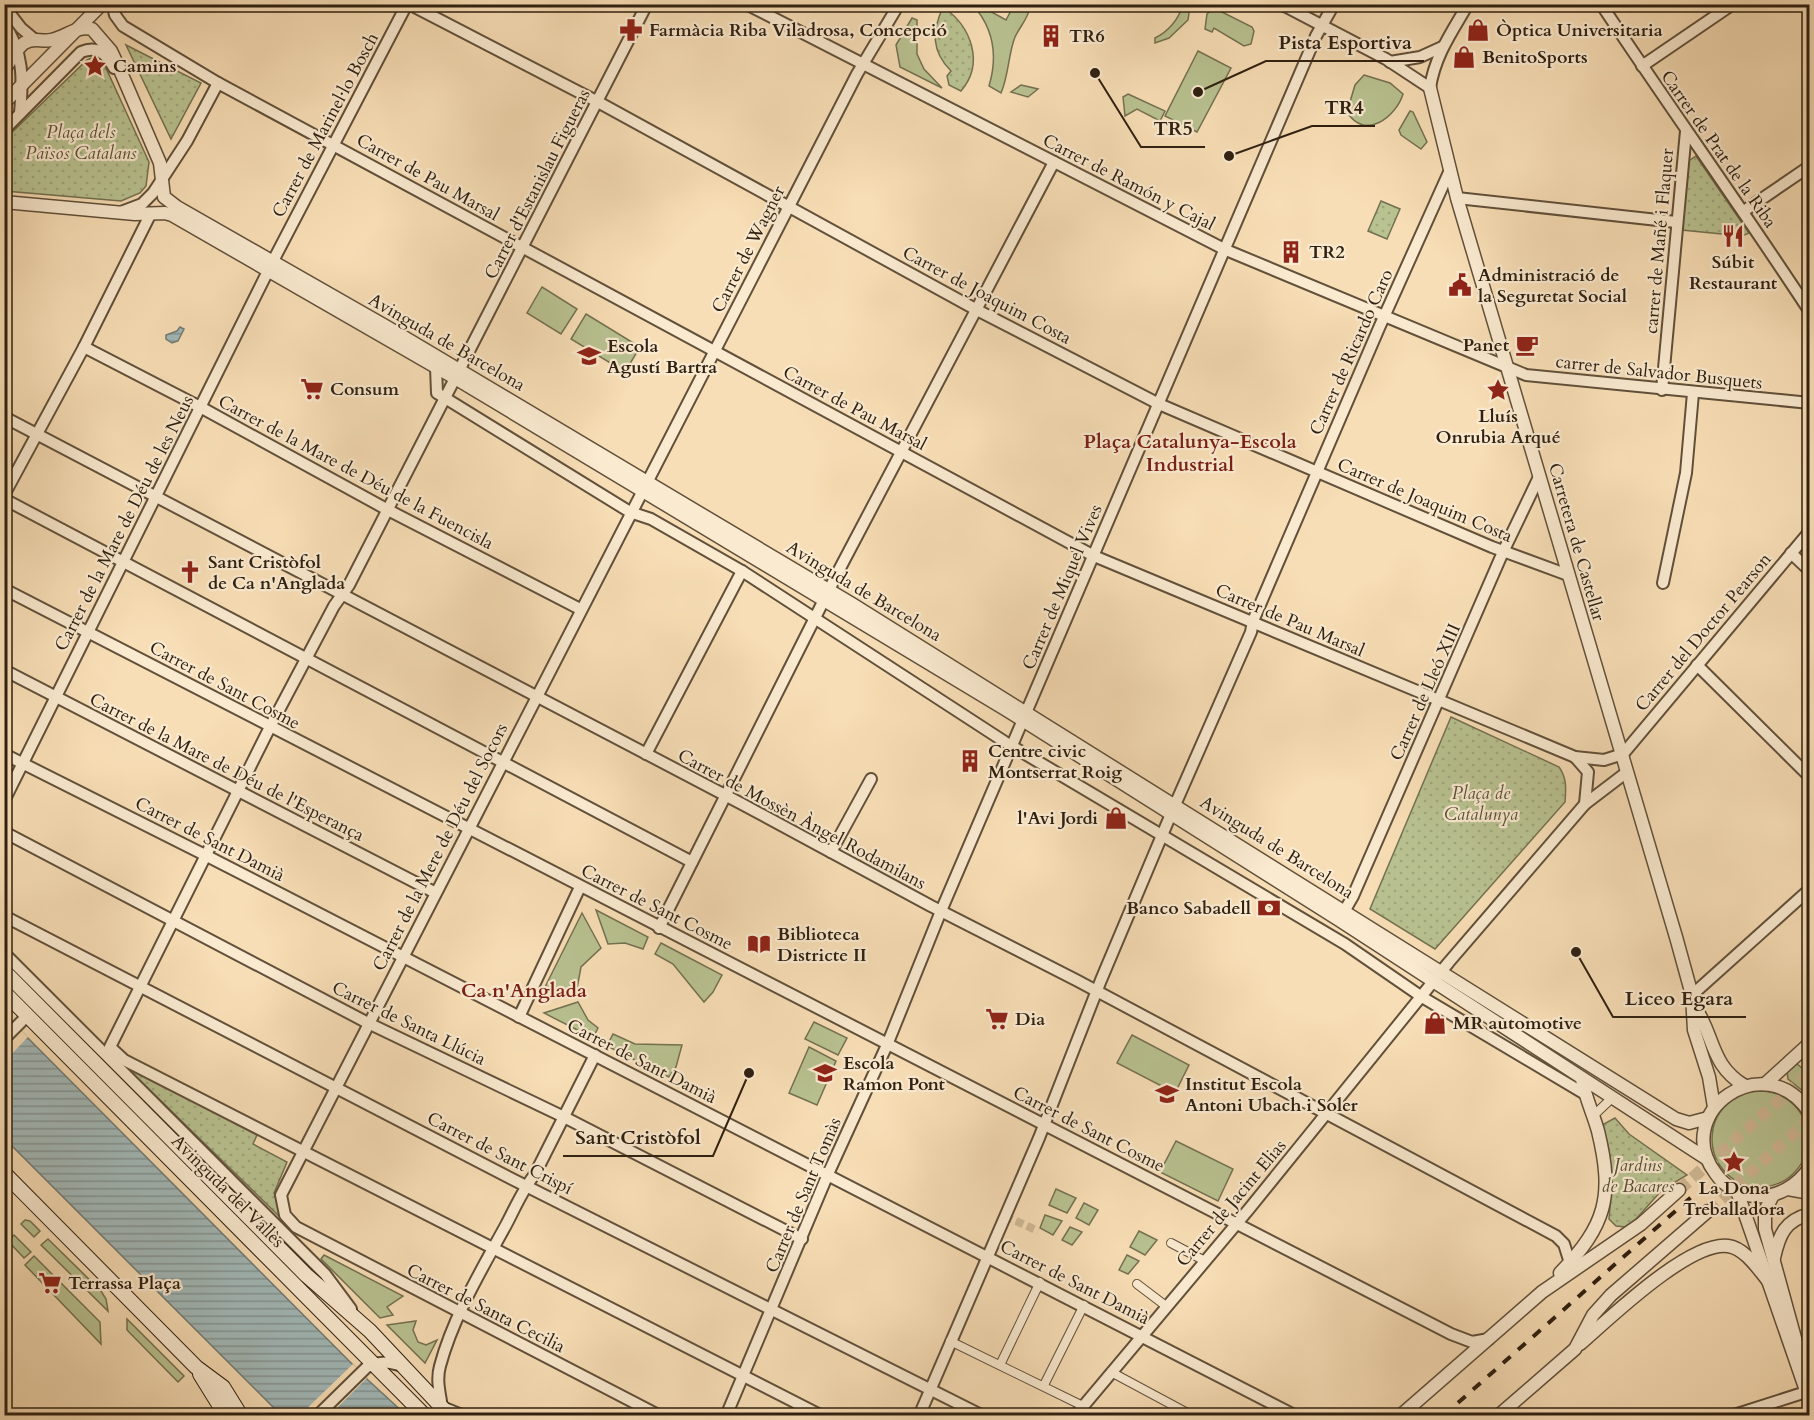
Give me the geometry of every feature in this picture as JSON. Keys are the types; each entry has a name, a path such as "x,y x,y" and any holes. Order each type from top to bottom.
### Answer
{"main road":[{"name":"Avinguda del Vallès","path":"4,971 306,1275 362,1324 399,1365 446,1411"},
{"path":"25,1018 38,987"},
{"name":"Avinguda del Vallès","path":"4,992 25,1018 425,1416"},
{"path":"4,1173 196,1366 223,1387 241,1416"},
{"path":"196,1366 226,1416"}],"street":[{"path":"4,103 102,4"},
{"name":"Carrer de Pau Marsal","path":"112,4 115,15 123,26 218,83 714,352 902,450 1094,556 1575,757 1604,760 1623,754"},
{"name":"Carrer de Joaquim Costa","path":"408,4 598,102 977,310 1159,404 1503,552 1568,575"},
{"name":"Carrer de Marinel·lo Bosch","path":"270,266 408,4"},
{"name":"Carrer d'Estanislau Figueras","path":"303,1151 124,1060 110,1047 171,920 270,727 341,594 349,585 524,248 646,4"},
{"name":"Carrer de Ramón y Cajal","path":"746,4 1226,250 1507,368"},
{"name":"Carrer de Wagner","path":"630,512 862,64 899,4"},
{"path":"1281,4 1390,62 1430,87 1434,66 1442,47 1468,4"},
{"name":"Carrer de Miquel Vives","path":"1026,717 1322,26 1334,4"},
{"name":"Carrer de Prat de la Riba","path":"1601,4 1686,131 1744,211 1809,312"},
{"path":"1642,66 1733,4"},
{"path":"4,6 21,28 34,39"},
{"path":"4,24 18,48 21,62 23,85 20,113"},
{"path":"4,70 18,48 34,39 52,40 79,28"},
{"name":"Avinguda de Barcelona","path":"79,28 92,29 111,51 157,154 163,175 163,194 171,203 436,367 457,374"},
{"path":"1390,62 1412,60 1442,47"},
{"path":"4,130 75,58 90,49 103,52 109,58 126,86"},
{"path":"21,62 30,68 40,68"},
{"path":"121,212 146,200 187,141 218,83"},
{"name":"Carretera de Castellar","path":"1430,87 1457,198 1623,754 1693,1000 1705,1022 1719,1064 1745,1086"},
{"name":"carrer de Mañé i Flaquer","path":"1662,390 1686,131"},
{"path":"659,928 827,595 1054,162"},
{"path":"1744,211 1809,166"},
{"name":"Carrer de Ricardo Caro","path":"919,1416 1044,1125 1096,993 1173,809 1251,632 1253,621 1316,472 1450,170"},
{"path":"1457,198 1676,222"},
{"name":"Avinguda de Barcelona","path":"4,202 168,214 270,266 645,485 827,595 1173,809 1437,977 1676,1119 1689,1123 1711,1113"},
{"path":"150,213 84,347 4,497 122,563 692,862"},
{"name":"Carrer de la Mare de Déu de les Neus","path":"4,801 270,266"},
{"name":"Carrer de la Mare de Déu de la Fuencisla","path":"84,347 388,510 580,609"},
{"name":"Avinguda de Barcelona","path":"436,367 437,393 446,398"},
{"name":"carrer de Salvador Busquets","path":"1507,368 1526,375 1809,403"},
{"path":"1663,583 1686,473 1693,393"},
{"path":"446,398 630,512 651,519 742,571 1013,747 1345,944 1422,997 1552,1072 1584,1094"},
{"name":"Carrer de Mossèn Àngel Rodamilans","path":"4,417 1076,980 1096,993 1556,1236 1564,1244 1570,1263"},
{"name":"Carrer de Lleó XIII","path":"1342,916 1440,702 1503,552 1539,477"},
{"name":"Carrer de la Mere de Déu del Socors","path":"296,1227 285,1215 281,1195 630,512"},
{"name":"Carrer del Doctor Pearson","path":"1623,754 1809,531"},
{"path":"1791,553 1809,571"},
{"path":"646,754 742,571"},
{"name":"Carrer de Sant Cosme","path":"4,589 1451,1334 1472,1342 1489,1339"},
{"path":"1697,665 1809,777"},
{"name":"Carrer de la Mare de Déu de l'Esperança","path":"4,670 434,892"},
{"name":"Carrer de Sant Tomàs","path":"726,1416 1026,717"},
{"name":"Carrer de Sant Damià","path":"4,754 1040,1282 1296,1416"},
{"path":"1575,757 1588,772 1585,804"},
{"path":"1437,977 1585,804 1627,772"},
{"path":"831,852 871,778"},
{"name":"Carrer de Santa Llúcia","path":"4,832 368,1023 564,1118 802,1239"},
{"path":"519,1017 580,887"},
{"path":"1693,1000 1809,889"},
{"name":"Carrer de Sant Crispí","path":"4,916 141,985 335,1088 983,1416"},
{"name":"Avinguda del Vallès","path":"4,953 325,1274 362,1324"},
{"name":"Avinguda de Barcelona","path":"1437,977 1568,1070 1707,1159 1719,1178 1737,1191"},
{"name":"Carrer de Jacint Elias","path":"1078,1413 1237,1224 1437,977"},
{"name":"Carretera de Castellar","path":"1693,1000 1694,1030 1709,1077 1711,1113 1704,1138 1707,1159"},
{"path":"4,1039 25,1018"},
{"path":"1765,1084 1809,1043"},
{"path":"464,1416 446,1411 438,1379 440,1367 460,1314 595,1056"},
{"path":"1552,1072 1568,1070"},
{"path":"1400,1416 1542,1292 1592,1237 1602,1215 1605,1191 1604,1165 1582,1079"},
{"path":"1711,1113 1731,1092 1745,1086 1765,1084 1786,1090 1804,1104 1809,1113"},
{"path":"1593,1116 1612,1098"},
{"path":"303,1151 822,1416"},
{"path":"1737,1191 1754,1196 1773,1195 1788,1189 1809,1167"},
{"path":"1788,1189 1809,1193"},
{"path":"1542,1292 1641,1224 1678,1190"},
{"path":"1737,1191 1808,1395"},
{"path":"1773,1195 1765,1216 1808,1395"},
{"path":"1575,1349 1593,1315 1611,1295 1708,1211"},
{"path":"1774,1259 1779,1237 1787,1225 1796,1218 1809,1214"},
{"name":"Carrer de Santa Cecilia","path":"296,1227 660,1416"},
{"path":"1171,1243 1205,1261"},
{"path":"1498,1416 1667,1272 1709,1249 1730,1246 1749,1258 1769,1282"},
{"path":"1000,1365 1040,1282"},
{"path":"1137,1284 1166,1306"},
{"path":"1044,1385 1084,1305"},
{"path":"950,1341 1044,1385 1078,1413"},
{"path":"317,1416 360,1372 374,1363 399,1365"},
{"path":"1111,1372 1193,1416"},
{"path":"1731,1416 1808,1395"}],"green space":[{"path":"973,5 979,5 1006,20 1014,5 1030,6 1013,44 1001,93 989,86 993,64 992,43 986,24"},
{"path":"1183,5 1190,6 1188,20 1169,38 1155,43 1155,38 1165,32 1176,20"},
{"path":"943,7 961,24 972,46 972,69 961,91 949,85 947,76 951,71 940,56 935,40 937,24"},
{"path":"1214,8 1252,27 1254,31 1251,44 1244,46 1214,28 1212,32 1205,29 1207,14"},
{"path":"912,18 917,20 917,54 924,69 942,88 900,67 896,45"},
{"name":"Plaça dels Països Catalans","path":"126,45 201,83 171,139"},
{"path":"1198,51 1231,68 1197,132 1165,116"},
{"name":"Plaça dels Països Catalans","path":"96,56 105,66 149,162 146,186 140,193 121,201 5,191 4,140 87,60"},
{"path":"1364,75 1390,83 1403,94 1394,111 1371,125 1362,125 1347,112 1355,85"},
{"path":"1021,85 1038,89 1028,97 1011,92"},
{"path":"1128,94 1165,111 1160,121 1137,109 1125,116 1123,97"},
{"path":"1410,111 1413,112 1427,142 1421,149 1401,135 1399,130"},
{"path":"1696,156 1749,233 1742,236 1682,230 1687,162"},
{"path":"1381,201 1400,209 1387,239 1368,231"},
{"path":"542,287 577,309 561,334 527,313"},
{"path":"586,314 640,347 625,372 571,339"},
{"name":"Plaça de Catalunya","path":"1451,717 1559,767 1565,779 1566,788 1565,802 1435,949 1370,909"},
{"path":"596,910 648,937 643,949 625,943 608,944"},
{"path":"582,913 601,948 581,967 576,994 539,999"},
{"path":"661,943 722,975 713,992 704,1002 673,964 655,954"},
{"path":"578,1002 588,1020 598,1028 593,1038 544,1013"},
{"path":"814,1022 847,1038 838,1055 805,1039"},
{"path":"613,1034 635,1044 682,1045 676,1067 669,1077 607,1046"},
{"path":"1132,1035 1189,1065 1175,1093 1117,1063"},
{"path":"809,1047 836,1061 817,1105 789,1093"},
{"path":"1796,1063 1809,1074 1809,1096 1788,1079 1787,1071"},
{"path":"123,1064 257,1135 253,1144 287,1162 274,1193 282,1219"},
{"path":"1760,1091 1778,1095 1794,1105 1804,1121 1808,1139 1804,1157 1794,1173 1778,1183 1760,1187 1742,1183 1726,1173 1716,1157 1712,1139 1716,1121 1726,1105 1742,1095"},
{"name":"Jardins de Bacares","path":"1615,1118 1629,1134 1687,1175 1662,1190 1636,1219 1625,1227 1616,1226 1609,1219 1610,1160 1602,1125"},
{"path":"1176,1141 1233,1169 1218,1201 1160,1172"},
{"path":"1056,1189 1076,1198 1067,1213 1049,1205"},
{"path":"1084,1203 1098,1210 1089,1225 1076,1218"},
{"path":"1045,1215 1062,1221 1053,1235 1040,1228"},
{"path":"25,1220 30,1221 40,1231 34,1237 21,1224"},
{"path":"1070,1227 1082,1232 1072,1245 1062,1240"},
{"path":"1139,1231 1157,1240 1145,1255 1130,1247"},
{"path":"14,1235 31,1252 24,1258 8,1241"},
{"path":"48,1239 101,1291 106,1299 108,1311 41,1245"},
{"path":"324,1255 403,1296 387,1307 393,1315 380,1318 321,1259"},
{"path":"1127,1255 1139,1261 1128,1274 1119,1270"},
{"path":"34,1256 100,1322 101,1344 25,1265"},
{"path":"127,1319 184,1376 178,1382 127,1330"},
{"path":"416,1321 413,1330 418,1342 426,1345 437,1340 425,1363 387,1325"}],"water":[{"path":"180,327 184,329 178,341 172,343 166,339 166,335 177,331"},
{"path":"4,1014 368,1380 406,1415 281,1415 5,1139"}],"pier":[{"path":"10,1019 28,1037 5,1061 5,1025"},
{"path":"353,1364 367,1378 329,1416 300,1415"}],"tunnel":[{"path":"1679,1190 1810,1073"},
{"path":"1708,1211 1810,1119"},
{"path":"1005,1216 1038,1231"}],"railway":[{"path":"1443,1416 1697,1192"}],"place":[{"name":"Farmàcia Riba Viladrosa, Concepció","path":"631,30"},
{"name":"Òptica Universitaria","path":"1478,30"},
{"name":"TR6","path":"1051,36"},
{"name":"BenitoSports","path":"1464,57"},
{"name":"Camins","path":"95,66"},
{"name":"TR5","path":"1095,73"},
{"name":"Pista Esportiva","path":"1198,92"},
{"name":"TR4","path":"1229,156"},
{"name":"Súbit Restaurant","path":"1733,236"},
{"name":"TR2","path":"1291,252"},
{"name":"Administració de la Seguretat Social","path":"1460,285"},
{"name":"Panet","path":"1527,345"},
{"name":"Escola Agustí Bartra","path":"589,356"},
{"name":"Consum","path":"312,389"},
{"name":"Lluís Onrubia Arqué","path":"1498,390"},
{"name":"Sant Cristòfol de Ca n'Anglada","path":"190,572"},
{"name":"Centre civic Montserrat Roig","path":"970,761"},
{"name":"l'Avi Jordi","path":"1116,818"},
{"name":"Banco Sabadell","path":"1269,908"},
{"name":"Biblioteca Districte II","path":"759,944"},
{"name":"Liceo Egara","path":"1576,952"},
{"name":"Dia","path":"997,1019"},
{"name":"MR automotive","path":"1435,1023"},
{"name":"Sant Cristòfol","path":"749,1073"},
{"name":"Escola Ramon Pont","path":"825,1073"},
{"name":"Institut Escola Antoni Ubach i Soler","path":"1167,1094"},
{"name":"La Dona Treballadora","path":"1734,1162"},
{"name":"Terrassa Plaça","path":"50,1283"}],"district":[{"name":"Plaça Catalunya-Escola Industrial","path":"1190,452"},
{"name":"Ca n'Anglada","path":"524,990"}]}
